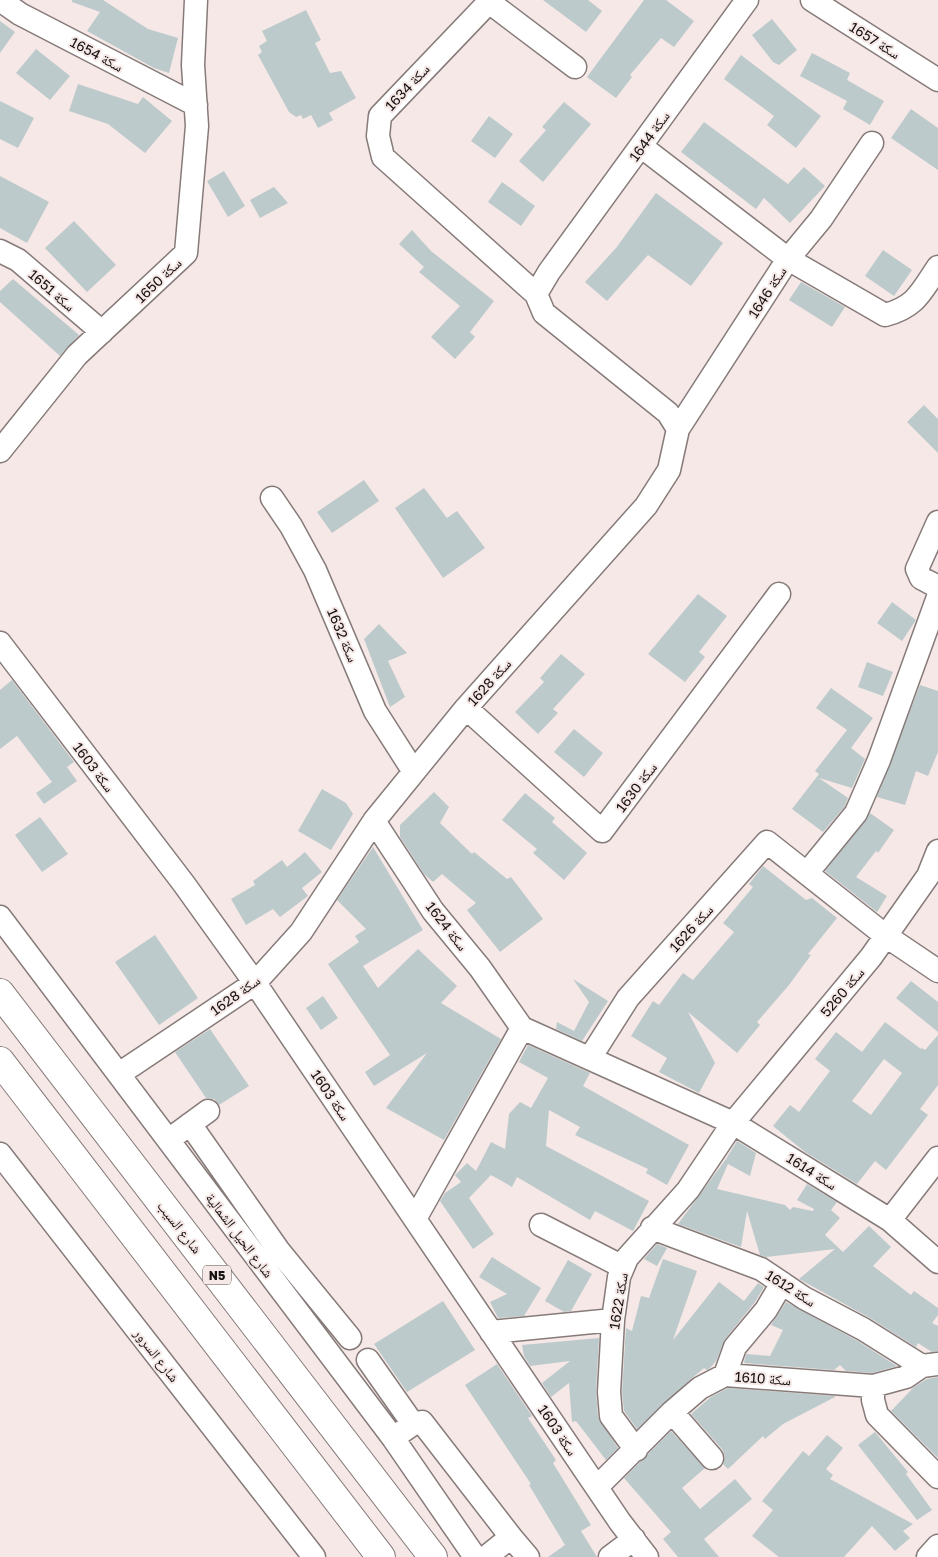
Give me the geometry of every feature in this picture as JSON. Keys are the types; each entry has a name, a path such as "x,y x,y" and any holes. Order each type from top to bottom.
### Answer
{"highway":[{"name":"شارع السيب","path":"0,993 433,1557"},
{"path":"0,1061 381,1557"}],"street":[{"name":"سكة 1654","path":"0,0 20,14 196,105"},
{"name":"سكة 1650","path":"0,451 77,355 186,253 197,126 193,65 196,0"},
{"name":"سكة 1644","path":"536,294 549,272 642,147 747,0"},
{"name":"سكة 1657","path":"812,0 938,80"},
{"name":"سكة 1634","path":"536,294 383,157 378,136 380,116 489,2 575,67"},
{"path":"872,143 821,219 788,260 885,315 902,310 918,297 938,267"},
{"name":"سكة 1646","path":"642,147 788,260 678,429"},
{"name":"سكة 1651","path":"0,251 18,260 102,332"},
{"path":"536,294 544,313 668,413 678,429"},
{"name":"سكة 1628","path":"119,1074 255,983 301,932 374,821 466,708 646,506 668,470 678,429"},
{"name":"سكة 1632","path":"272,498 291,526 315,570 375,711 414,772"},
{"path":"938,522 917,569 921,578 938,587"},
{"name":"سكة 1630","path":"466,708 602,832 779,594"},
{"path":"807,873 856,813 879,760 938,597"},
{"name":"سكة 1603","path":"0,643 184,884 255,983 597,1487 648,1557"},
{"name":"سكة 1624","path":"374,821 433,911 480,968 522,1028"},
{"name":"سكة 1626","path":"590,1058 628,998 767,842 886,936 938,971"},
{"name":"سكة 5260","path":"733,1123 871,957 928,876 938,851"},
{"name":"شارع الحيل الشمالية","path":"0,917 169,1139 270,1256 475,1557"},
{"path":"415,1218 522,1028 733,1123"},
{"path":"169,1139 199,1118 270,1256 350,1338"},
{"name":"سكة 1614","path":"733,1123 890,1220 938,1262"},
{"name":"سكة 1622","path":"636,1450 612,1416 609,1392 613,1320 618,1277 626,1258 688,1190 733,1123"},
{"name":"شارع السرور","path":"0,1154 314,1557"},
{"path":"890,1220 938,1158"},
{"path":"541,1226 623,1267"},
{"name":"سكة 1612","path":"652,1228 761,1269 804,1298 930,1365"},
{"path":"725,1375 735,1347 766,1310 782,1283"},
{"path":"491,1332 613,1320"},
{"path":"368,1360 413,1424"},
{"name":"سكة 1610","path":"597,1487 672,1412 700,1388 725,1375 873,1386 906,1377 930,1365"},
{"path":"873,1386 873,1400 877,1415 938,1477"},
{"path":"672,1412 712,1458"},
{"path":"393,1438 413,1424 422,1422 528,1557"},
{"path":"486,1557 511,1537"},
{"path":"610,1557 634,1539"},
{"path":"928,1557 938,1546"}],"building":[{"path":"72,0 103,0 148,29 178,38 169,73 154,68 87,31 100,12 72,2"},
{"path":"543,0 588,0 602,11 586,32"},
{"path":"644,0 666,0 694,21 674,47 661,38 630,75 632,77 616,98 587,77"},
{"path":"306,10 321,40 315,43 330,73 341,71 356,98 329,113 333,120 318,128 311,115 303,119 301,115 296,117 289,112 258,55 262,52 259,46 267,41 262,31"},
{"path":"772,19 797,50 779,65 773,62 752,35"},
{"path":"0,21 15,32 0,53"},
{"path":"36,49 70,76 50,100 16,73"},
{"path":"812,53 850,73 847,80 884,101 870,125 843,109 847,101 800,76"},
{"path":"741,55 821,116 796,148 767,125 774,116 724,79"},
{"path":"78,84 138,104 143,97 172,121 145,153 108,124 69,111"},
{"path":"0,101 34,118 18,148 0,139"},
{"path":"564,102 591,124 543,182 519,161 546,130 542,127"},
{"path":"911,109 938,128 938,170 891,138"},
{"path":"489,116 513,134 495,158 471,141"},
{"path":"704,122 788,184 804,167 825,186 790,223 764,198 756,209 681,152"},
{"path":"224,171 245,206 228,217 207,181"},
{"path":"0,176 49,202 27,243 0,228"},
{"path":"502,182 535,206 521,226 488,202"},
{"path":"274,187 288,203 260,218 250,200"},
{"path":"656,193 723,243 691,286 648,255 607,301 585,282 616,248"},
{"path":"74,221 116,265 87,292 45,248"},
{"path":"412,230 431,251 494,301 470,332 475,337 455,359 431,337 460,306 419,272 424,267 399,244"},
{"path":"883,250 912,270 894,296 865,276"},
{"path":"13,279 79,335 60,356 0,302 0,291"},
{"path":"801,282 845,307 832,327 789,300"},
{"path":"924,405 938,419 938,453 907,422"},
{"path":"364,480 379,501 332,533 317,512"},
{"path":"424,488 447,518 457,511 485,548 443,578 395,508"},
{"path":"698,594 727,616 699,652 705,657 685,682 648,654"},
{"path":"892,602 916,620 902,641 877,623"},
{"path":"379,624 407,653 388,661 405,697 390,707 364,639"},
{"path":"561,654 585,674 553,709 558,713 538,734 515,712 544,682 540,678"},
{"path":"867,662 893,672 883,696 858,687"},
{"path":"12,680 74,762 67,767 77,781 44,804 36,793 52,782 17,736 0,749 0,690"},
{"path":"920,685 938,691 938,752 928,776 916,771 905,805 877,797"},
{"path":"831,688 873,718 851,748 865,759 852,788 819,778 848,798 845,806 823,832 792,809 819,774 815,771 847,730 816,708"},
{"path":"574,729 603,753 584,777 554,752"},
{"path":"322,789 346,803 353,814 331,850 298,831"},
{"path":"434,792 449,807 440,823 472,854 474,852 507,879 511,877 543,919 500,952 467,910 476,903 442,874 433,882 424,874 400,837 400,825"},
{"path":"525,793 555,818 552,822 587,853 564,880 533,853 537,849 502,820"},
{"path":"870,813 894,830 878,853 876,851 856,877 887,896 877,912 825,871"},
{"path":"40,817 68,854 42,872 15,835"},
{"path":"373,847 423,930 363,966 378,988 418,949 457,986 441,1003 501,1039 444,1140 386,1108 427,1053 374,1086 365,1072 390,1055 328,964 359,942 355,936 366,929 337,900"},
{"path":"305,852 322,872 302,888 308,896 280,917 273,909 246,925 231,899 255,885 253,881 282,860 287,867"},
{"path":"763,866 806,900 812,898 837,918 808,954 811,955 789,985 757,1022 760,1025 737,1053 688,1012 715,1063 699,1093 659,1072 667,1058 631,1036 653,1001 659,1005 683,973 693,980 734,932 723,923 753,887 749,884"},
{"path":"155,935 198,998 159,1025 115,962"},
{"path":"573,979 608,1001 582,1041 556,1029 557,1022 574,1031 589,1002"},
{"path":"911,981 938,1002 938,1032 896,998"},
{"path":"323,996 338,1018 321,1030 306,1008"},
{"path":"885,1022 925,1050 938,1035 938,1085 920,1109 928,1115 886,1170 875,1161 857,1184 805,1152 773,1126 790,1105 799,1112 830,1071 815,1059 836,1032 862,1052","holes":["884,1059 902,1073 871,1115 852,1101"]},
{"path":"210,1029 249,1086 219,1105 214,1099 206,1098 175,1052"},
{"path":"528,1045 590,1073 583,1086 689,1145 667,1185 646,1173 648,1169 575,1135 580,1127 549,1110 546,1146 649,1201 633,1231 595,1211 590,1220 517,1177 512,1187 491,1175 469,1198 494,1234 473,1249 440,1201 445,1193 461,1182 455,1175 467,1163 476,1171 491,1142 505,1149 509,1114 520,1102 531,1108 548,1078 519,1062"},
{"path":"737,1141 756,1153 750,1176 728,1164 717,1189 785,1205 790,1210 793,1207 813,1211 814,1209 797,1200 807,1184 837,1202 831,1210 840,1218 825,1235 843,1252 869,1226 891,1247 873,1266 911,1295 914,1291 938,1308 938,1315 932,1323 938,1326 938,1351 932,1352 918,1343 916,1347 870,1318 799,1279 835,1249 766,1257 760,1255 747,1211 741,1247 678,1224"},
{"path":"657,1244 667,1248 657,1266 644,1259"},
{"path":"492,1257 541,1288 524,1316 498,1318 490,1302 507,1294 479,1277"},
{"path":"663,1259 697,1271 673,1340 719,1282 744,1301 758,1283 764,1287 755,1302 725,1339 716,1361 710,1368 707,1370 704,1368 692,1378 637,1429 624,1411 622,1392 626,1328 632,1331 641,1296 649,1298"},
{"path":"568,1260 592,1274 571,1311 564,1312 545,1301"},
{"path":"443,1301 475,1350 407,1392 374,1344"},
{"path":"786,1302 856,1340 897,1366 872,1373 846,1371 840,1365 834,1370 744,1363 746,1354 770,1356 783,1330 771,1325"},
{"path":"599,1338 596,1391 598,1417 618,1448 606,1460 576,1421 572,1422 569,1383 551,1397 542,1383 570,1361 530,1366 524,1356 522,1345"},
{"path":"497,1364 532,1416 528,1418 556,1460 553,1463 591,1525 581,1531 597,1557 548,1557 565,1545 529,1485 531,1484 465,1385"},
{"path":"938,1377 938,1458 891,1411 914,1387 927,1379"},
{"path":"728,1388 835,1397 783,1424 765,1439 763,1436 728,1469 723,1464 725,1456 722,1449 691,1414 711,1397"},
{"path":"671,1431 705,1468 682,1488 700,1509 735,1479 752,1499 704,1539 719,1557 678,1557 663,1539 671,1532 624,1478"},
{"path":"875,1432 908,1472 906,1474 932,1510 917,1520 858,1445"},
{"path":"827,1435 843,1448 826,1469 833,1475 830,1479 913,1524 903,1531 910,1538 895,1551 872,1526 844,1557 779,1557 752,1536 773,1510 762,1501 803,1451 809,1456"}]}
